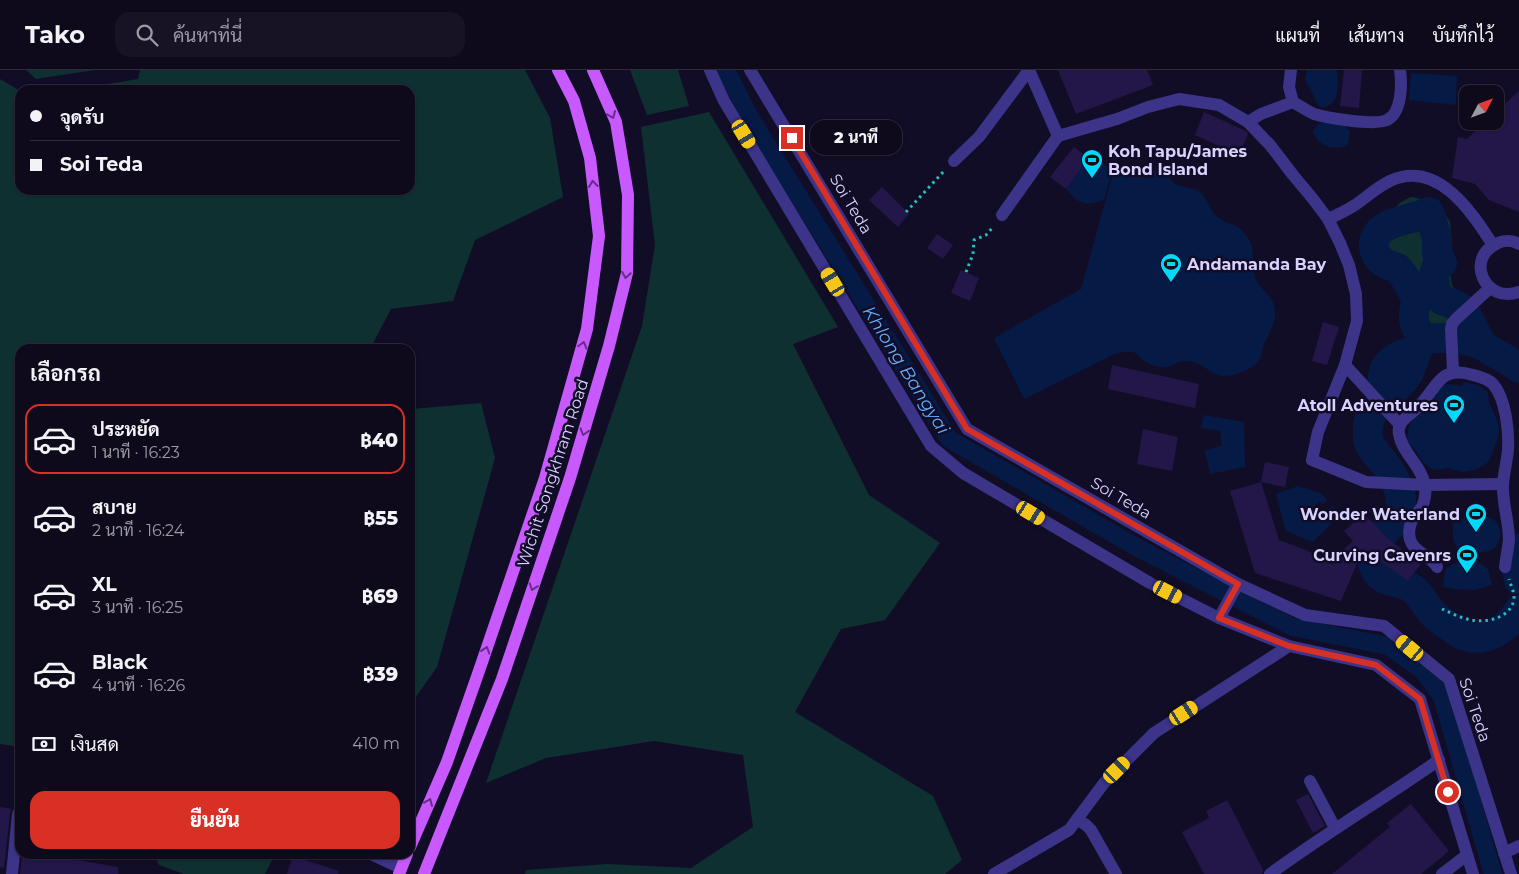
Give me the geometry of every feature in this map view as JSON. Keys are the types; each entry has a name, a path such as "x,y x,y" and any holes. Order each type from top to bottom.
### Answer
{"main road":[{"name":"Wichit Songkhram Road","path":"415,836 447,762 480,668 544,478 587,329 599,236 598,226 590,158 574,101 558,70"},
{"name":"Wichit Songkhram Road","path":"424,874 502,679 570,478 609,346 627,273 628,195 616,122 593,70"},
{"path":"400,871 405,859"}],"street":[{"path":"710,70 724,102 931,446 963,473 1150,583 1219,618 1289,646 1376,665 1420,699 1473,874"},
{"name":"Soi Teda","path":"750,70 967,429 1238,584 1305,616 1384,626 1449,679 1511,874"},
{"path":"954,161 978,137 1029,70 1058,136"},
{"path":"1291,70 1289,87 1293,102 1312,113 1329,117 1375,122 1387,120 1393,115 1398,106 1401,87 1400,70"},
{"path":"1002,215 1058,136 1179,98 1219,105 1248,122 1270,145 1328,219 1349,265 1356,294 1357,321 1345,365 1318,432 1312,460 1366,482 1503,484"},
{"path":"1248,122 1261,114 1293,102"},
{"path":"1328,219 1355,205 1371,192 1390,181 1410,175 1432,179 1442,184 1462,202 1493,245"},
{"path":"1488,290 1481,270 1485,253 1498,242 1507,241 1519,244"},
{"path":"1488,290 1503,294 1519,292"},
{"path":"1453,367 1452,324 1456,318 1488,290"},
{"path":"1345,365 1396,420 1405,449 1418,467 1420,484 1425,499 1421,509 1414,517 1409,536 1412,544 1433,562 1436,568"},
{"path":"1396,420 1406,418 1420,406 1438,381 1453,367"},
{"path":"1453,367 1487,379 1494,385 1504,407 1507,422 1508,448 1503,484 1504,508 1509,539 1506,567"},
{"path":"1219,618 1238,584"},
{"path":"994,874 1069,830 1104,783 1154,732 1289,646"},
{"path":"1270,874 1335,828 1439,760"},
{"path":"1310,781 1335,828"},
{"path":"1077,819 1092,830 1116,874"},
{"path":"12,874 15,844"},
{"path":"1504,853 1519,846"},
{"path":"1442,874 1467,856"},
{"path":"380,859 400,871"}],"path":[{"path":"906,212 954,161"},
{"path":"966,272 973,254 974,240 986,235 1002,215"},
{"path":"1442,609 1469,620 1479,621 1504,615 1514,600 1514,591 1506,567"}],"green space":[{"path":"26,70 95,70 36,79"},
{"path":"140,70 525,70 550,118 563,197 475,240 453,301 391,309 373,344 15,344 15,746 0,744 0,79 15,88 15,195 415,195 415,85 102,85 138,79"},
{"path":"630,70 678,70 689,106 647,115"},
{"path":"709,112 838,327 793,344 869,495 940,543 885,620 841,629 795,712 933,796 962,860 945,874 525,874 526,870 607,864 691,868 753,827 743,755 654,741 546,758 486,783 642,326 655,245 641,127"},
{"path":"1411,197 1422,201 1429,212 1443,211 1450,222 1451,250 1443,263 1450,270 1452,285 1482,345 1452,338 1423,341 1413,320 1416,300 1414,293 1408,287 1380,273 1362,247 1365,234 1374,229 1385,227 1392,212 1398,205"},
{"path":"481,403 495,458 437,667 415,698 415,409"},
{"path":"156,859 272,859 265,874 184,874 159,865"}],"water":[{"path":"1307,70 1337,70 1337,94 1333,102 1326,107 1318,105 1305,79"},
{"path":"1411,73 1457,76 1456,105 1409,100"},
{"path":"1329,121 1345,126 1350,131 1348,144 1343,147 1332,148 1318,140 1313,131 1318,124"},
{"name":"Koh Tapu/James Bond Island","path":"1089,158 1113,169 1104,200 1083,203 1066,189"},
{"name":"Andamanda Bay","path":"1149,169 1164,172 1176,184 1199,191 1216,216 1236,226 1250,241 1253,252 1254,275 1270,298 1275,310 1274,323 1264,344 1260,359 1255,365 1243,372 1222,376 1192,361 1183,361 1160,367 1149,363 1134,352 1123,352 1115,354 1024,399 994,338 1081,289 1114,170 1138,173"},
{"name":"Atoll Adventures","path":"1464,382 1478,385 1488,392 1489,403 1496,417 1499,429 1498,438 1491,456 1488,462 1474,470 1463,472 1447,468 1437,470 1430,468 1422,461 1407,441 1412,419 1428,408 1432,402 1433,393 1438,386 1449,384 1462,386"},
{"path":"1204,415 1244,422 1245,467 1210,474 1205,451 1222,445 1220,431 1201,428"},
{"path":"1298,486 1322,494 1327,500 1323,504 1320,501 1310,510 1321,522 1331,514 1328,510 1333,506 1341,515 1312,542 1286,531 1276,494"},
{"name":"Wonder Waterland","path":"1484,516 1494,520 1500,528 1500,538 1496,546 1485,552 1458,549 1453,538 1455,520"},
{"name":"Curving Cavenrs","path":"1470,560 1488,569 1492,585 1475,590 1443,587 1445,570 1456,563"}],"building":[{"path":"1058,70 1147,70 1153,85 1076,114"},
{"path":"1344,70 1362,70 1359,108 1340,106"},
{"path":"1519,91 1519,212 1489,200 1475,184 1452,178 1458,137 1467,139 1476,130 1504,130 1504,105"},
{"path":"1204,112 1246,131 1248,134 1239,155 1195,135"},
{"path":"1074,147 1089,158 1066,189 1050,177"},
{"path":"882,187 909,214 898,227 869,200"},
{"path":"937,234 953,245 943,259 927,248"},
{"path":"961,270 979,278 970,301 951,293"},
{"path":"1323,322 1339,327 1327,365 1312,361"},
{"path":"1112,365 1199,384 1195,408 1108,389"},
{"path":"1143,429 1178,437 1172,471 1137,464"},
{"path":"1265,462 1289,467 1285,487 1261,482"},
{"path":"1261,482 1279,540 1332,560 1353,541 1344,531 1364,514 1373,523 1375,520 1374,524 1387,538 1421,564 1408,581 1363,549 1341,601 1255,573 1230,491"},
{"path":"1308,794 1325,826 1313,833 1296,800"},
{"path":"1227,800 1263,870 1262,874 1204,874 1182,832 1209,818 1206,811"},
{"path":"1411,804 1449,851 1421,874 1332,874 1390,827 1387,823"},
{"path":"0,807 12,809 4,868 0,867"},
{"path":"22,859 72,859 118,867 118,874 20,874"},
{"path":"292,859 302,859 339,871 338,874 287,874"}],"waterway":[{"name":"Khlong Bangyai","path":"726,70 748,114 949,439 1138,548 1293,627 1388,646 1423,671 1442,697 1493,874"},
{"path":"1423,341 1415,323 1416,300 1412,291 1397,268 1386,264 1377,256 1374,246 1377,235 1385,227 1429,212 1437,238 1437,253 1442,263 1436,268 1434,275 1435,292 1442,300 1464,310 1482,345"},
{"path":"1519,368 1480,344 1450,338 1427,340 1418,349 1407,376 1376,408 1369,420 1368,428 1370,445 1394,478 1401,502 1399,515 1373,546 1371,553 1372,561 1379,575 1384,579 1407,585 1413,589 1434,615 1465,636 1481,637 1496,632 1503,628 1519,610"},
{"path":"1385,399 1383,379 1387,366 1398,357 1416,350"},
{"path":"1519,549 1516,560 1519,580"}],"place":[{"name":"Koh Tapu/James Bond Island","path":"1092,179"},
{"name":"Andamanda Bay","path":"1171,283"},
{"name":"Atoll Adventures","path":"1454,424"},
{"name":"Wonder Waterland","path":"1476,533"},
{"name":"Curving Cavenrs","path":"1467,574"}],"route":[{"path":"792,138 967,429 1238,584 1219,618 1289,646 1376,665 1420,699 1448,792"}]}
